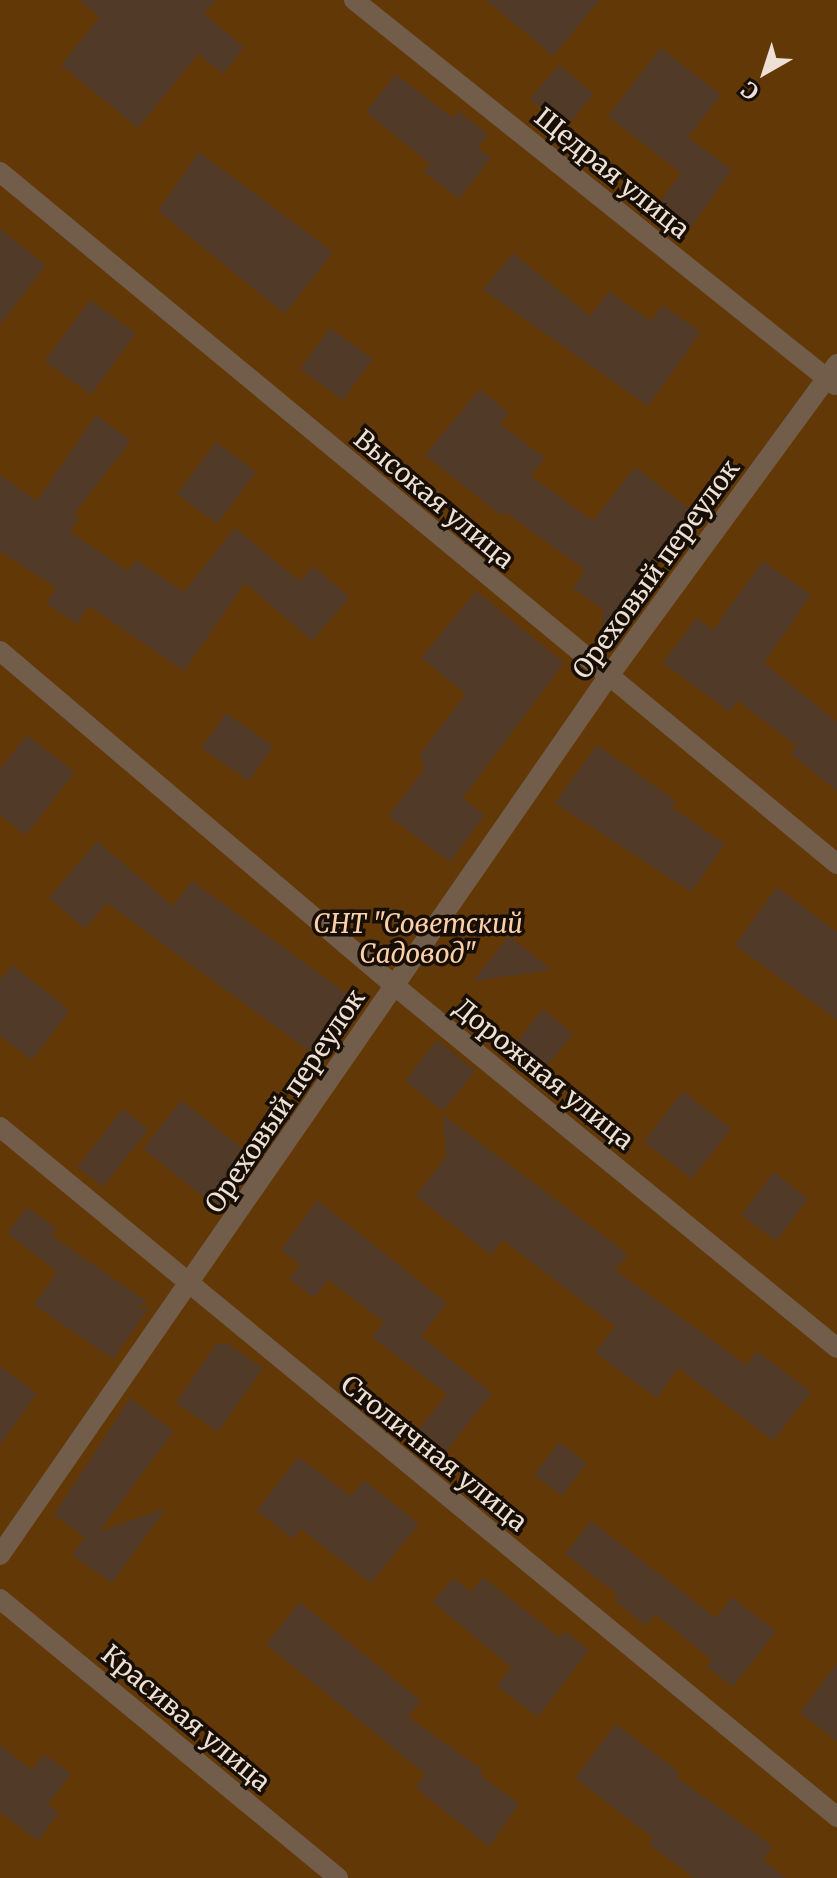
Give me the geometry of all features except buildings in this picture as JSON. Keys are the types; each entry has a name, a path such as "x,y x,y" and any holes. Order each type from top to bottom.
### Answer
{"street":[{"name":"Щедрая улица","path":"354,0 834,376"},
{"name":"Высокая улица","path":"0,172 837,864"},
{"name":"Ореховый переулок","path":"0,1555 190,1285 608,677 834,376"},
{"name":"Дорожная улица","path":"0,651 395,986 837,1348"},
{"name":"Столичная улица","path":"0,1127 837,1817"},
{"name":"Красивая улица","path":"0,1599 338,1878"}],"green space":[{"name":"СНТ \"Советский Садовод\"","path":"0,0 837,0 837,1878 0,1878"}]}
